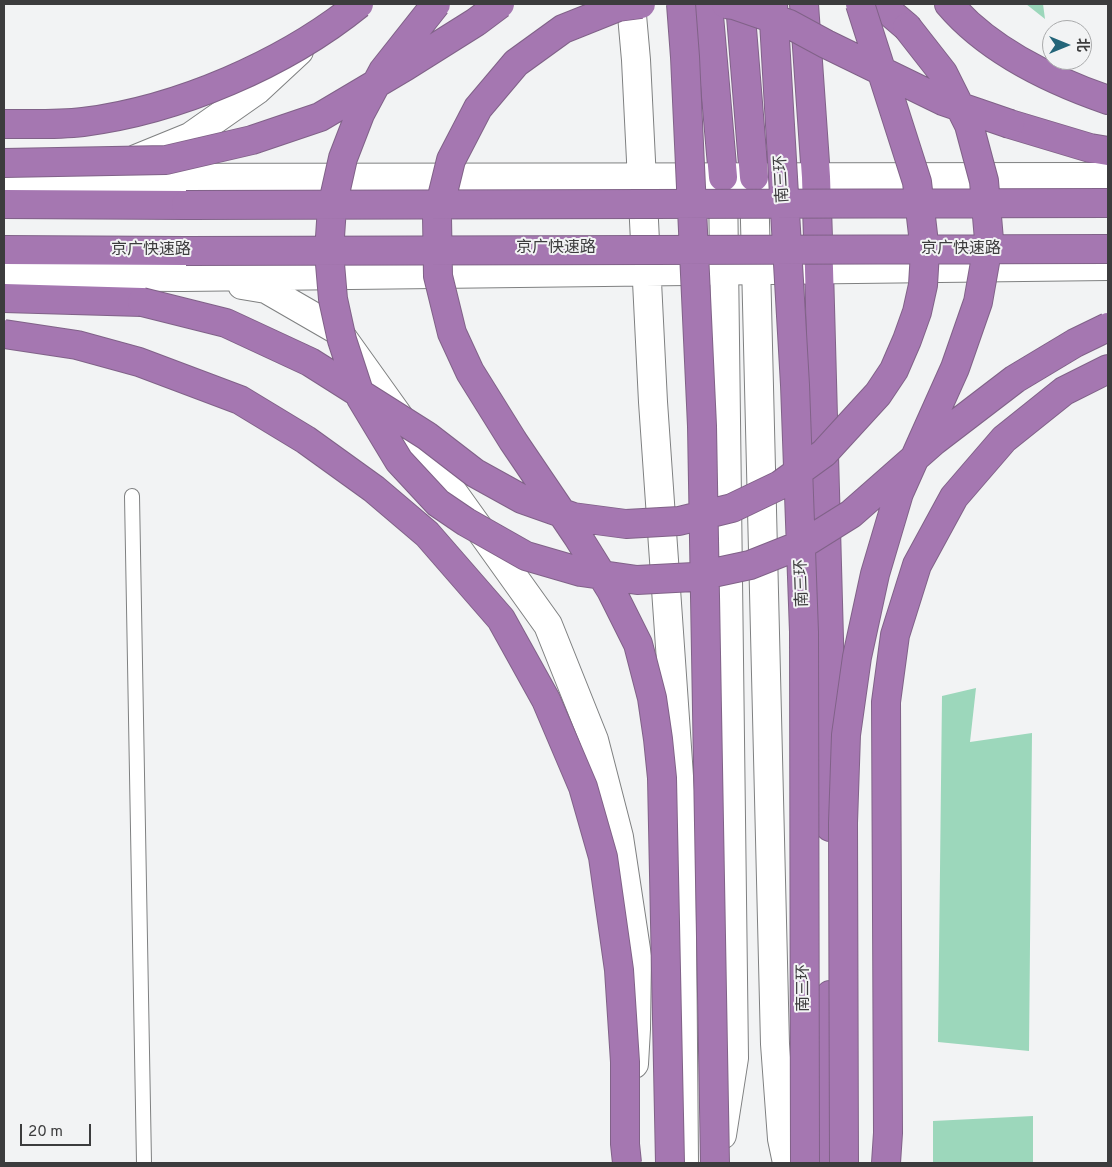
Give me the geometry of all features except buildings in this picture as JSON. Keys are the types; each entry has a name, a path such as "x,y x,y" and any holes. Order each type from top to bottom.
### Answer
{"highway":[{"path":"4,124 82,122 130,114 193,96 272,61 340,19 359,4"},
{"path":"436,4 383,71 360,114 343,158 332,207 329,252 333,299 342,340 361,398 399,461 438,503 466,522 526,556 581,572 637,580 694,577 750,565 802,544 851,514 934,441 1015,379 1075,343 1108,327"},
{"path":"4,163 166,160 252,140 320,117 406,66 476,22 500,4"},
{"path":"641,4 618,7 564,29 516,63 478,108 451,160 437,217 438,276 452,333 470,372 611,590 638,644 652,698 662,778 670,1163"},
{"path":"681,4 702,426 716,1163"},
{"path":"708,4 723,177"},
{"path":"726,4 790,24 826,44 943,101 1010,124 1090,148 1108,151"},
{"path":"740,4 754,177"},
{"name":"南三环","path":"773,4 795,385 804,632 805,1163"},
{"path":"804,4 816,177 820,270 830,713 830,1163"},
{"path":"4,298 142,302 226,323 310,362 427,436 475,473 522,500 572,517 626,524 680,521 732,508 780,485 824,453 878,394 894,370 908,340 917,312 923,285 925,252 916,182 860,4"},
{"path":"844,1163 843,823 846,735 857,657 875,574 899,493 955,368 978,302 989,240 984,182 969,125 942,73 907,27 880,4"},
{"path":"949,4 991,41 1036,71 1076,89 1108,100"},
{"path":"4,204 1108,203"},
{"name":"京广快速路","path":"4,250 1108,249"},
{"path":"4,334 77,345 139,362 240,400 306,440 374,489 427,534 501,619 546,700 583,788 603,858 619,970 625,1062 626,1163"},
{"path":"886,1163 888,1133 886,702 895,635 916,565 954,498 1004,438 1064,391 1108,369"}],"main road":[{"path":"76,178 139,158 190,137 257,90 349,4"},
{"path":"631,4 653,402 681,805 684,1163"},
{"path":"716,1163 734,1058 723,177"},
{"path":"754,177 775,1044 782,1139 787,1163"},
{"path":"4,178 1108,177"},
{"path":"4,276 183,277 1108,266"},
{"path":"183,277 266,289 337,330 548,625 594,740 619,837 632,918 637,956 636,1029 626,1163"}],"lane":[{"path":"132,496 144,1163"}],"green space":[{"path":"1026,4 1043,4 1045,19"},
{"path":"976,688 970,742 1032,733 1029,1051 938,1042 942,696"},
{"path":"1033,1116 1033,1163 933,1163 933,1121"}]}
